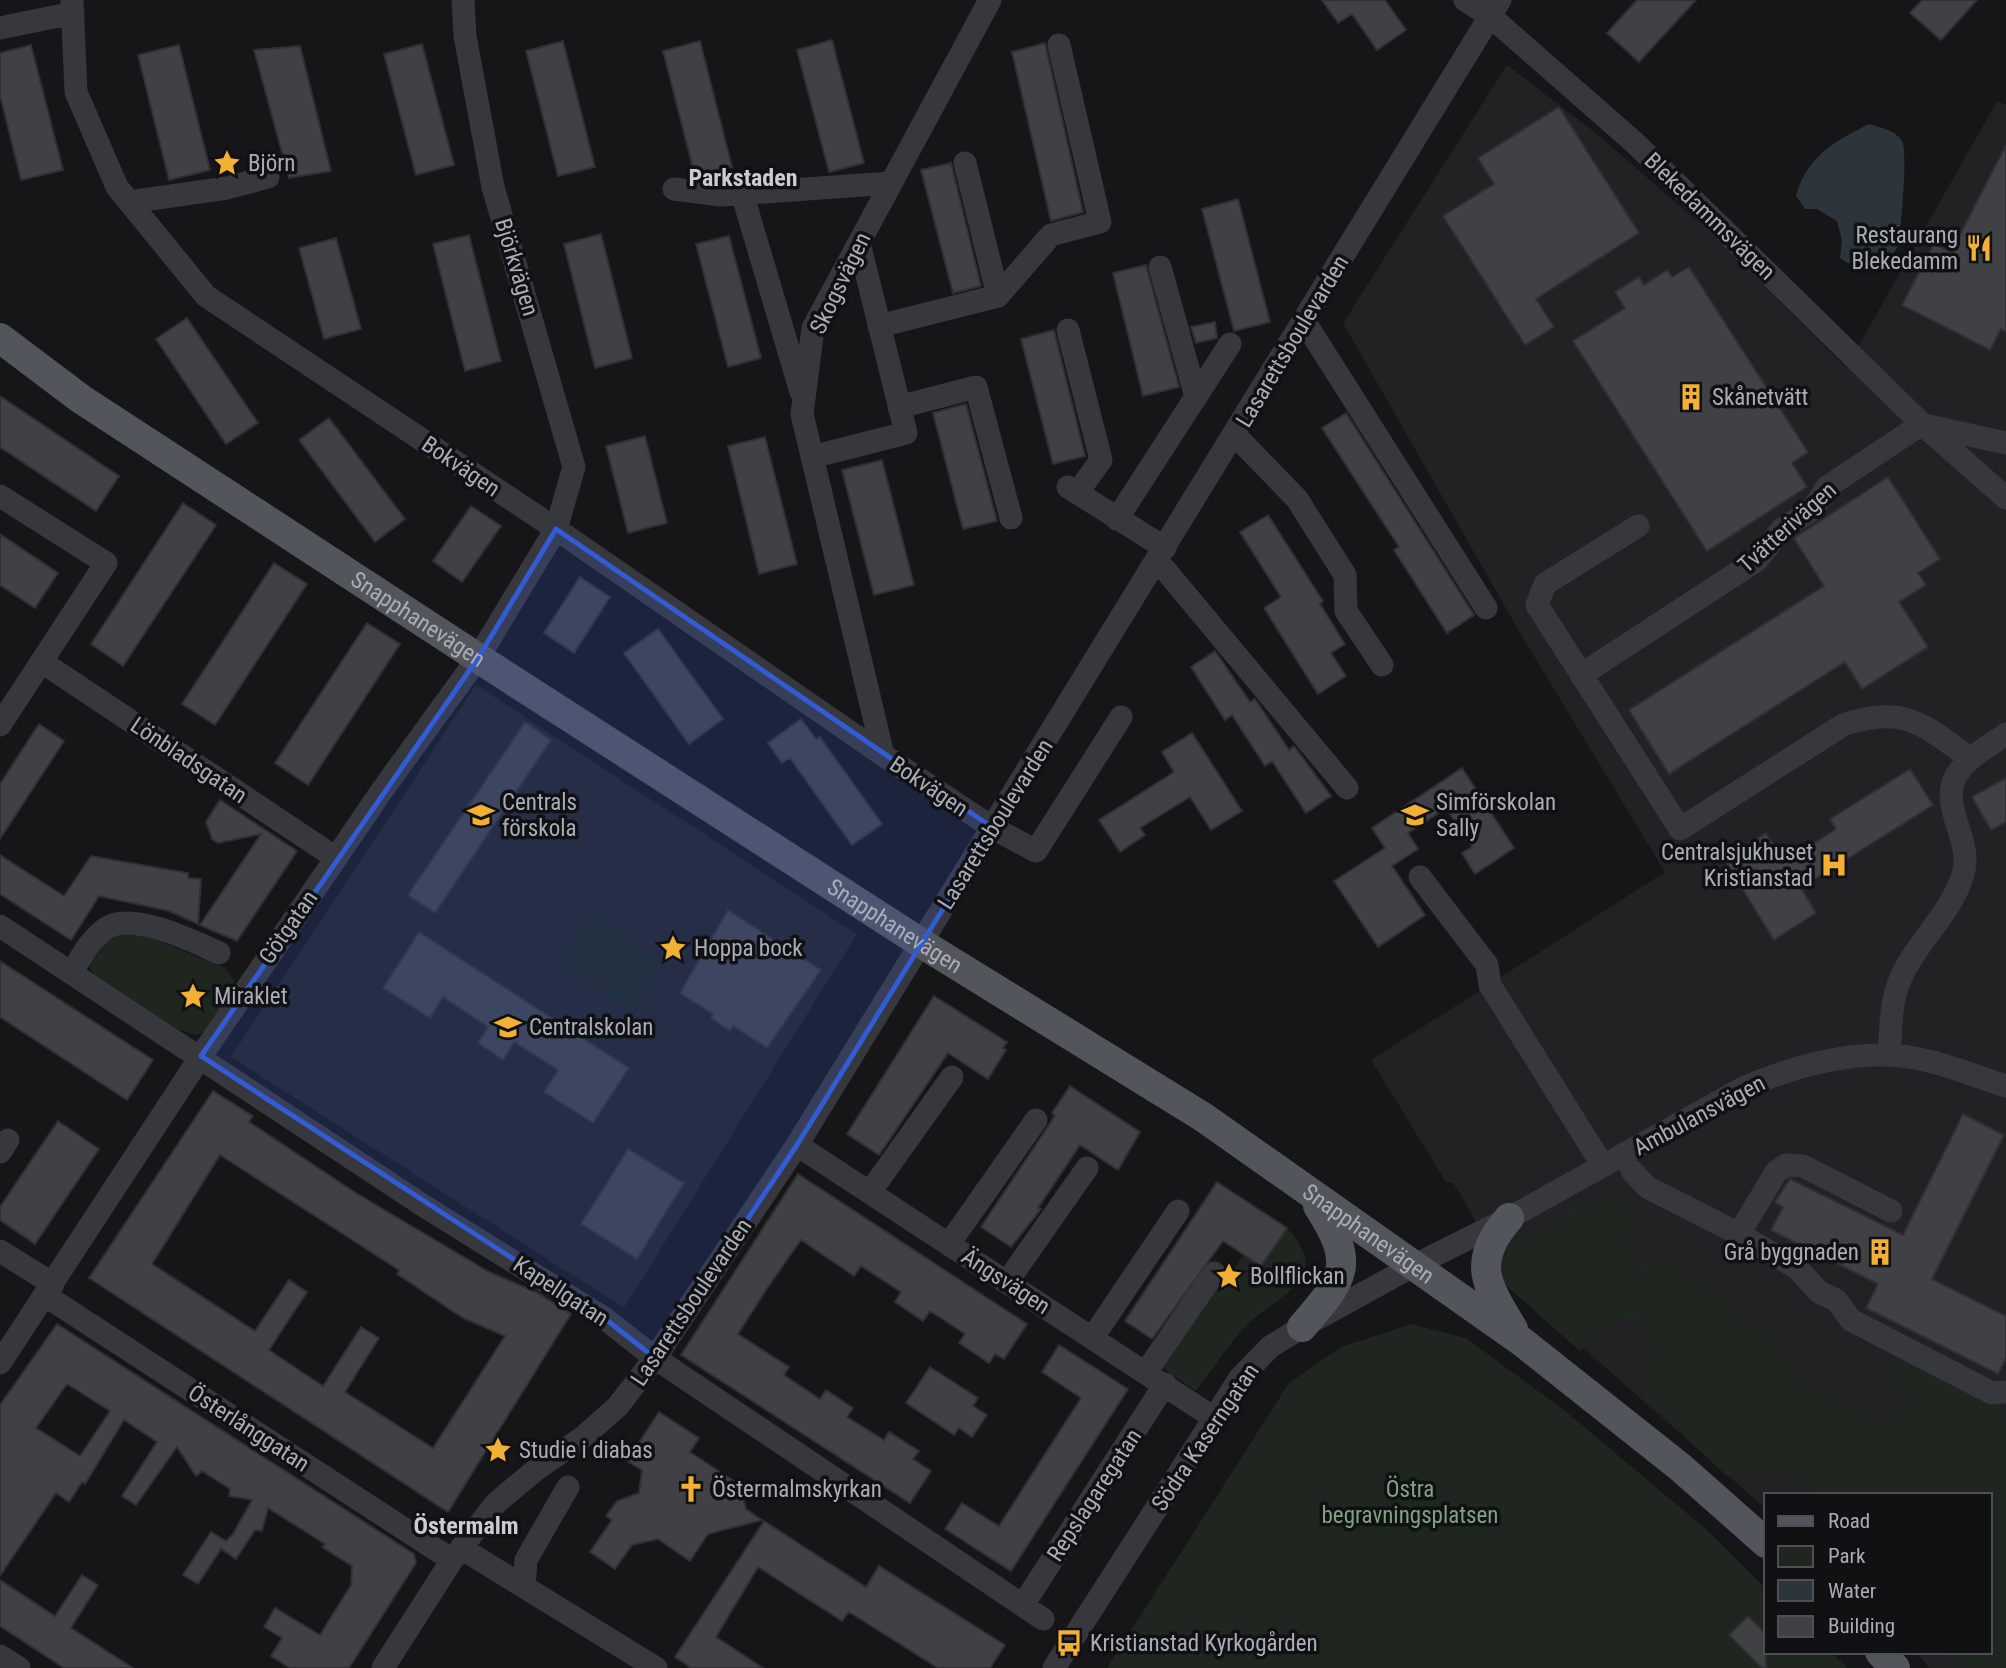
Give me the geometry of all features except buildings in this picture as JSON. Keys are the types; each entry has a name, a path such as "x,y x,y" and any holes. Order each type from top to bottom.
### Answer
{"main road":[{"name":"Snapphanevägen","path":"0,338 81,399 478,657 921,943 1203,1117 1521,1341 1680,1466 1764,1541"},
{"path":"1303,1327 1338,1283 1342,1261 1340,1242 1311,1194"},
{"path":"1509,1218 1489,1245 1486,1270 1489,1290 1521,1341"},
{"path":"1882,1654 1895,1668"}],"street":[{"name":"Björkvägen","path":"463,0 465,36 493,187 574,467 556,529"},
{"name":"Skogsvägen","path":"883,755 802,414 813,328 990,0"},
{"name":"Blekedammsvägen","path":"1465,0 1495,8 1922,424 2006,498"},
{"name":"Bokvägen","path":"72,7 76,92 117,187 206,296 556,529 883,755 993,828 1036,851 1121,717"},
{"path":"0,28 72,7"},
{"name":"Lasarettsboulevarden","path":"383,1668 456,1554 496,1503 538,1468 582,1438 618,1406 655,1358 797,1145 1495,8"},
{"path":"879,326 998,296 1051,235 1100,222 1059,45"},
{"path":"965,163 998,296"},
{"path":"129,202 227,188 268,177"},
{"path":"674,189 721,195 891,183"},
{"path":"742,193 804,402"},
{"path":"812,457 906,433 859,243"},
{"path":"1160,267 1196,397"},
{"path":"1304,321 1486,608"},
{"path":"1068,330 1101,460 1073,490 1117,519 1161,554 1347,788"},
{"path":"1117,519 1230,344"},
{"path":"900,408 976,387 1011,518"},
{"path":"1922,424 2006,443"},
{"name":"Tvätterivägen","path":"1581,675 1758,560 1782,528 1814,509 1827,486 1922,424"},
{"path":"1235,435 1297,499 1345,575 1346,611 1382,665"},
{"path":"0,496 106,563 0,725"},
{"path":"1638,526 1545,584 1537,605 1680,829 1843,725 1862,719 1881,715 1922,724 1971,759"},
{"name":"Götgatan","path":"0,1363 201,1056 478,657 556,529"},
{"name":"Lönbladsgatan","path":"42,662 336,858"},
{"path":"1889,1055 1898,986 1956,894 1964,873 1964,839 1952,806 1951,792 1959,771 2006,734"},
{"path":"1420,877 1487,965 1490,985 1603,1166"},
{"path":"72,972 89,945 107,927 126,921 190,940 219,953"},
{"name":"Kapellgatan","path":"0,926 201,1056 424,1206 604,1318 655,1358 1043,1619"},
{"name":"Ambulansvägen","path":"1413,1266 1509,1218 1743,1088 1773,1075 1825,1062 1889,1055 1927,1060 2006,1086"},
{"path":"870,1192 952,1077"},
{"path":"949,1244 1036,1120"},
{"name":"Ängsvägen","path":"797,1145 1214,1418"},
{"path":"1739,1234 1776,1172 1786,1165 1802,1166 1891,1211"},
{"path":"1007,1282 1087,1168"},
{"path":"1632,1171 1647,1187 1739,1234 1797,1268 1819,1292 1836,1300 1851,1320 1992,1393 2006,1392"},
{"path":"1093,1337 1178,1210"},
{"name":"Österlånggatan","path":"0,1251 49,1290 456,1554 524,1587 656,1668"},
{"name":"Södra Kaserngatan","path":"1054,1668 1240,1378 1270,1347 1413,1266"},
{"name":"Repslagaregatan","path":"1023,1605 1214,1273"},
{"path":"524,1587 526,1560 568,1487"},
{"path":"0,1656 19,1668"}],"highlighted area":[{"path":"556,529 993,828 797,1145 655,1358 604,1318 201,1056 478,658"}],"shaded area":[{"name":"Centralsjukhuset Kristianstad","path":"1507,65 1597,134 1713,235 1846,368 1997,101 2006,105 2006,1668 1930,1668 1917,1654 1992,1654 1992,1493 1764,1493 1764,1507 1508,1282 1461,1195 1453,1183 1446,1182 1371,1060 1665,872 1523,638 1343,323"},
{"path":"476,685 857,934 624,1308 231,1057"}],"green space":[{"path":"591,911 667,960 633,1013 557,963"},
{"path":"139,933 225,968 234,981 235,991 209,1029 197,1035 179,1030 94,974 89,966 112,934"},
{"path":"1612,1192 1627,1211 1629,1236 1640,1265 1681,1269 1777,1342 1793,1379 1886,1424 1916,1401 1890,1378 1902,1355 2006,1410 2006,1668 1959,1668 1948,1654 1992,1654 1992,1493 1812,1493 1796,1480 1785,1476 1727,1476 1637,1392 1648,1373 1654,1348 1645,1318 1609,1320 1603,1336 1580,1351 1502,1282 1507,1255 1514,1247 1556,1219"},
{"path":"1287,1228 1300,1245 1305,1259 1304,1272 1288,1292 1250,1322 1196,1391 1154,1362 1214,1273 1226,1281 1243,1255 1261,1266"},
{"name":"Östra begravningsplatsen","path":"1411,1324 1466,1338 1569,1414 1708,1531 1764,1587 1764,1654 1833,1654 1847,1668 1107,1668 1289,1383 1341,1347"}],"water":[{"path":"1869,124 1892,132 1902,141 1904,174 1898,244 1888,259 1873,266 1864,266 1840,258 1842,240 1837,221 1817,209 1805,209 1796,196 1807,171 1824,152"}],"place":[{"name":"Björn","path":"227,163"},
{"name":"Restaurang Blekedamm","path":"1979,248"},
{"name":"Skånetvätt","path":"1691,397"},
{"name":"Centrals förskola","path":"481,815"},
{"name":"Simförskolan Sally","path":"1415,815"},
{"name":"Centralsjukhuset Kristianstad","path":"1834,865"},
{"name":"Hoppa bock","path":"673,948"},
{"name":"Miraklet","path":"193,996"},
{"name":"Centralskolan","path":"508,1027"},
{"name":"Grå byggnaden","path":"1880,1252"},
{"name":"Bollflickan","path":"1229,1276"},
{"name":"Studie i diabas","path":"498,1450"},
{"name":"Östermalmskyrkan","path":"691,1489"},
{"name":"Kristianstad Kyrkogården","path":"1069,1643"}],"district":[{"name":"Parkstaden","path":"743,178"},
{"name":"Östermalm","path":"466,1526"}]}
